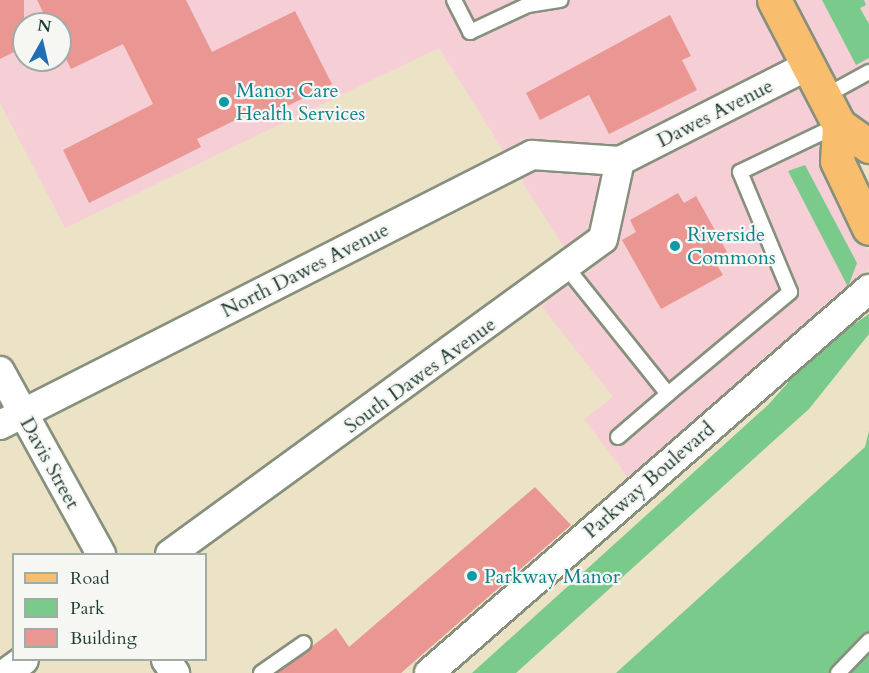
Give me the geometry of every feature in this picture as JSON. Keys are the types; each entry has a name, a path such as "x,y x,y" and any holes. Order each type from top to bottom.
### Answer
{"main road":[{"path":"774,0 839,125 837,161 869,228"},
{"path":"839,125 869,146"}],"street":[{"name":"Dawes Avenue","path":"620,161 809,66"},
{"name":"North Dawes Avenue","path":"11,419 532,155 620,161"},
{"name":"South Dawes Avenue","path":"173,553 567,268 603,239 620,161"},
{"name":"Parkway Boulevard","path":"429,673 869,289"},
{"name":"Davis Street","path":"0,371 11,419 100,553"},
{"path":"6,673 23,661"}],"lane":[{"path":"454,0 470,32 528,5 561,0"},
{"path":"825,96 869,72"},
{"path":"618,437 790,292 740,172 839,125"},
{"path":"567,268 668,394"},
{"path":"838,673 869,641"},
{"path":"261,673 304,643"}],"shaded area":[{"path":"0,0 869,0 869,161 827,177 869,252 869,269 629,479 584,419 613,397 541,306 579,272 439,48 65,228 0,103"}],"green space":[{"path":"822,0 864,0 866,5 860,8 869,24 869,58 856,65"},
{"path":"805,165 857,263 848,287 788,171"},
{"path":"869,314 869,334 809,409 516,673 472,673 768,405 819,348"},
{"path":"869,431 869,673 616,673 865,447"}],"building":[{"path":"0,0 24,0 24,12 12,12 12,53 0,59"},
{"name":"Manor Care Health Services","path":"37,0 186,0 212,52 295,11 332,84 263,118 258,109 197,139 201,147 89,203 63,150 153,104 123,44 72,69 72,12 43,12"},
{"path":"670,15 691,56 682,60 697,90 609,134 589,95 540,120 526,93"},
{"name":"Riverside Commons","path":"678,193 684,203 696,196 727,252 714,260 723,275 661,309 622,240 636,232 630,220"},
{"name":"Parkway Manor","path":"535,487 571,525 401,673 277,673 336,628 349,647"}],"place":[{"name":"Manor Care Health Services","path":"224,102"},
{"name":"Riverside Commons","path":"675,246"},
{"name":"Parkway Manor","path":"472,576"}]}
